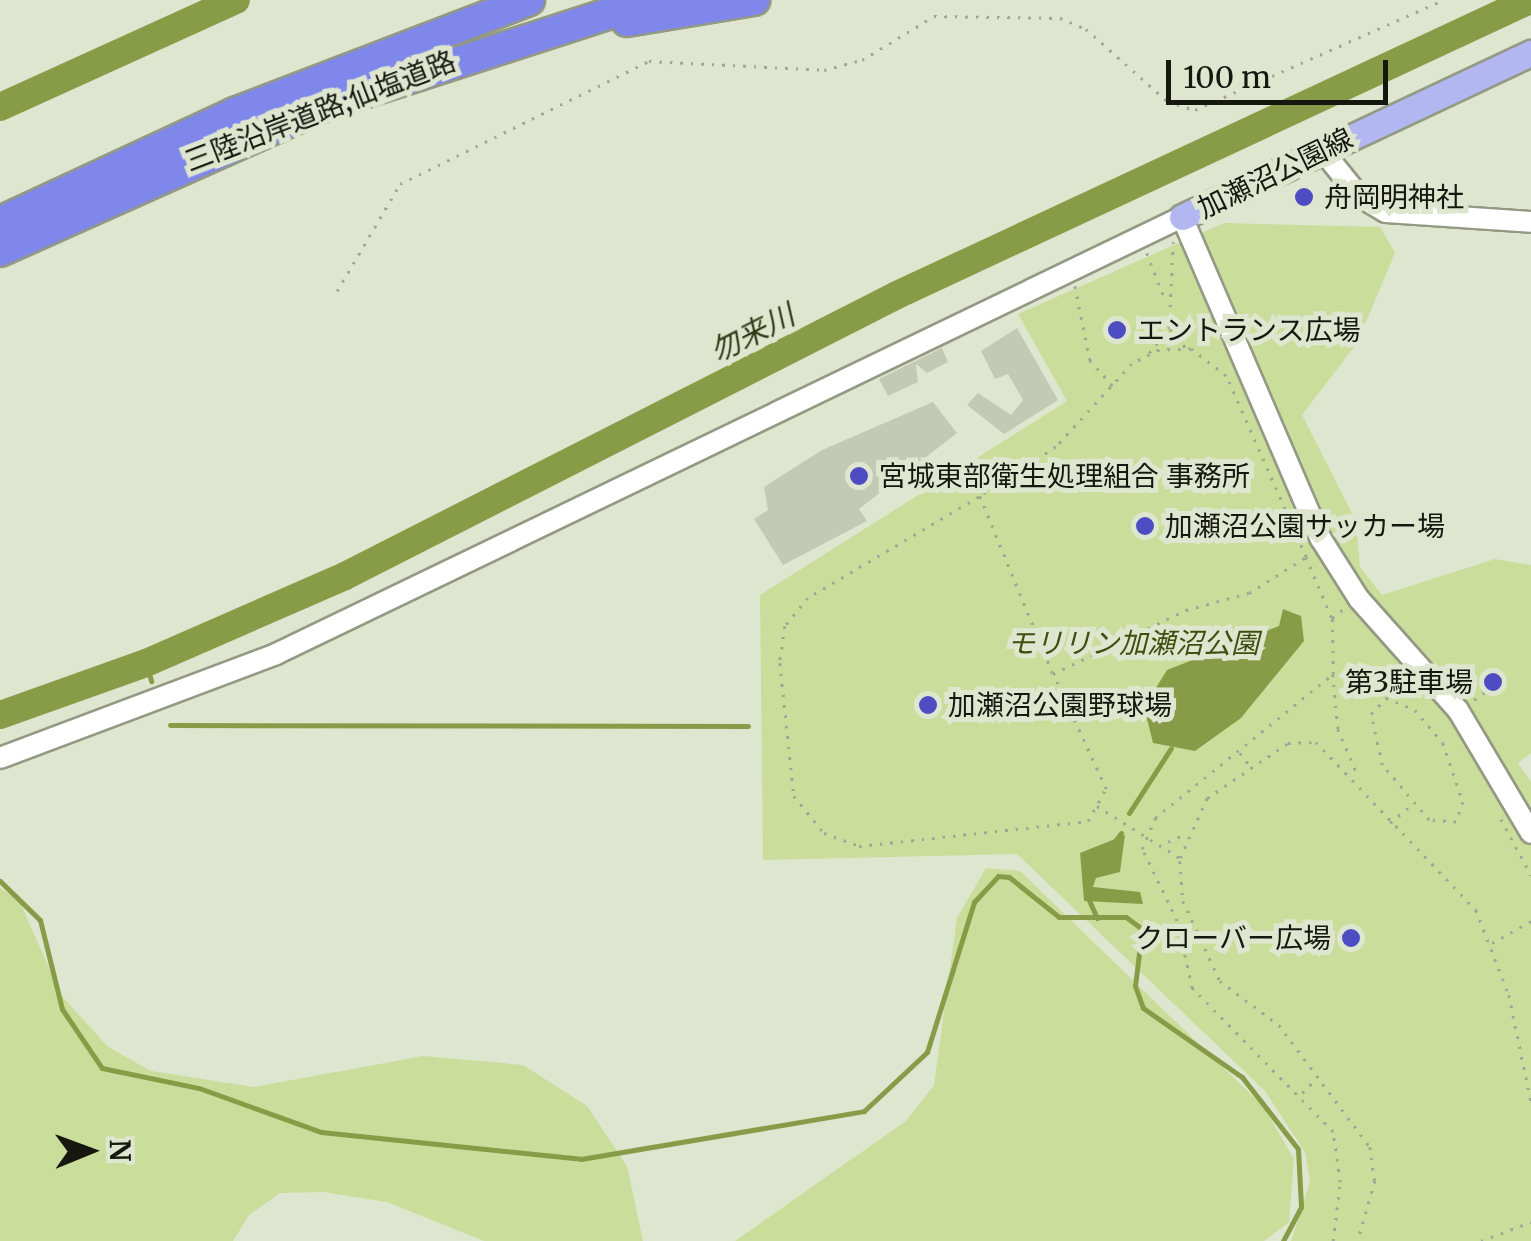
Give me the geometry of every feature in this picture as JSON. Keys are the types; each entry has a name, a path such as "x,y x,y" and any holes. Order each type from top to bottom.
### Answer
{"highway":[{"name":"三陸沿岸道路;仙塩道路","path":"0,222 235,113 530,0"},
{"name":"三陸沿岸道路;仙塩道路","path":"0,251 326,105 652,0"},
{"path":"326,105 538,42 754,0"}],"main road":[{"name":"加瀬沼公園線","path":"1178,229 1322,150 1531,53"}],"street":[{"path":"1322,150 1359,196 1386,212 1531,222"},
{"path":"0,758 276,654 1178,229 1351,604 1458,710 1531,833"}],"path":[{"path":"337,290 400,184 649,61 824,70 862,60 934,16 1060,18 1086,29 1167,101 1194,110 1443,0"},
{"path":"1165,300 1178,229"},
{"path":"1144,247 1165,300 1169,328 1188,349 1226,376 1332,618 1338,729 1359,777 1389,824 1455,880 1491,944 1531,1101"},
{"path":"1072,280 1090,360 1113,386"},
{"path":"980,496 1053,674 1106,789 1088,821 859,846 824,833 794,796 780,663 786,626 808,598 1056,447 1169,328"},
{"path":"1148,354 1188,349"},
{"path":"1053,674 1186,610 1248,593 1306,557"},
{"path":"1332,618 1351,604 1357,624"},
{"path":"1333,674 1146,833 1142,849 1177,921 1192,988 1302,1092 1337,1144 1333,1241"},
{"path":"1470,703 1484,692"},
{"path":"1398,699 1443,743 1459,778 1461,816 1437,824 1411,805 1382,765 1371,714 1398,699"},
{"path":"1443,743 1456,737"},
{"path":"1358,1241 1374,1162 1314,1081 1279,1025 1220,980 1183,902 1180,858 1184,834 1207,798 1288,742 1316,742 1359,777"},
{"path":"1239,752 1251,768"},
{"path":"1389,824 1411,805"},
{"path":"1097,806 1166,843 1180,858"},
{"path":"1494,806 1531,875"},
{"path":"1166,843 1184,834"},
{"path":"1491,944 1531,921"},
{"path":"1302,1092 1314,1081"},
{"path":"1481,1241 1531,1222"}],"green space":[{"name":"モリリン加瀬沼公園","path":"1224,223 1380,227 1395,253 1357,343 1302,415 1356,521 1360,567 1382,595 1495,559 1531,565 1531,753 1518,763 1531,782 1531,1241 1291,1241 1310,1182 1305,1152 1265,1091 1017,854 763,860 760,595 1067,401 1018,314"},
{"path":"986,868 1020,871 1263,1106 1294,1159 1289,1222 1264,1241 735,1241 906,1121 934,1085 957,918"},
{"path":"0,888 19,900 61,995 108,1047 151,1071 254,1087 423,1056 523,1065 587,1106 627,1166 643,1241 484,1241 387,1202 323,1192 280,1193 249,1215 233,1241 0,1241"}],"shaded area":[{"path":"1283,609 1301,616 1304,641 1241,718 1195,751 1153,743 1144,707 1167,670 1279,626"},
{"path":"1125,835 1120,872 1096,878 1093,887 1140,892 1143,904 1084,901 1080,853"}],"building":[{"path":"1017,328 1058,400 1004,434 967,405 978,393 1011,415 1023,400 1008,374 995,379 981,351"},
{"path":"942,348 948,362 927,373 916,364 918,382 888,396 879,379"},
{"path":"933,402 957,433 859,509 867,521 783,565 754,519 768,510 764,487 822,450"}],"waterway":[{"path":"0,107 236,0"},
{"name":"勿来川","path":"0,715 146,663 345,576 897,295 1530,0"},
{"path":"146,663 151,681"},
{"path":"170,725 748,726"},
{"path":"1129,813 1171,748"},
{"path":"1112,845 1121,833"},
{"path":"0,881 40,920 62,1009 102,1068 199,1088 321,1132 581,1159 864,1111 927,1052 974,902 998,876 1009,877 1059,917 1126,917 1142,929 1135,986 1143,1008 1242,1077 1298,1149 1301,1207 1283,1241"},
{"path":"1088,898 1097,918"}],"place":[{"name":"舟岡明神社","path":"1304,197"},
{"name":"エントランス広場","path":"1117,330"},
{"name":"宮城東部衛生処理組合 事務所","path":"859,476"},
{"name":"加瀬沼公園サッカー場","path":"1145,526"},
{"name":"第3駐車場","path":"1493,682"},
{"name":"加瀬沼公園野球場","path":"928,705"},
{"name":"クローバー広場","path":"1351,938"}]}
